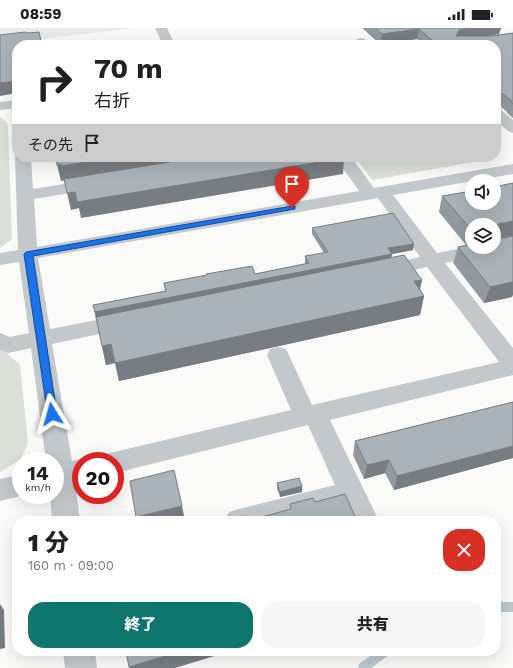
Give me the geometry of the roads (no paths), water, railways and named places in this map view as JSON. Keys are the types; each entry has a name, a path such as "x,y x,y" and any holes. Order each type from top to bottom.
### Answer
{"lane":[{"path":"161,28 167,40"},
{"path":"0,106 12,105"},
{"path":"501,117 513,128"},
{"path":"24,162 28,254 40,338 66,474 66,516"},
{"path":"124,460 513,365 432,260 376,193 348,162"},
{"path":"0,259 376,193 512,171"},
{"path":"25,195 112,181"},
{"path":"362,274 513,243"},
{"path":"0,341 8,345 142,318"},
{"path":"278,355 363,516"},
{"path":"0,490 12,487"},
{"path":"258,516 351,492"},
{"path":"79,656 80,668"}],"waterway":[{"path":"501,607 513,607"},
{"path":"363,668 379,656"}]}
